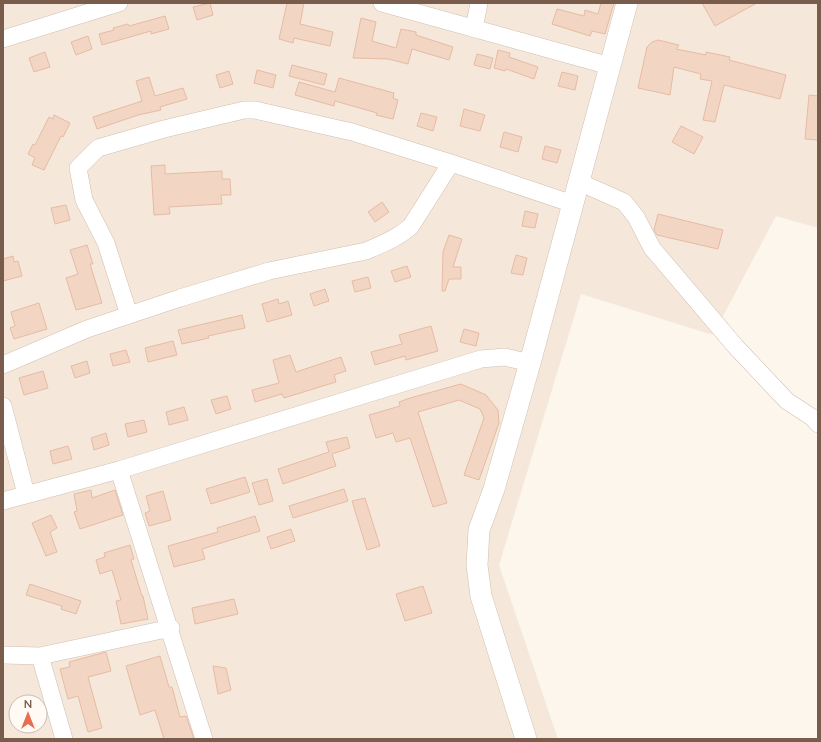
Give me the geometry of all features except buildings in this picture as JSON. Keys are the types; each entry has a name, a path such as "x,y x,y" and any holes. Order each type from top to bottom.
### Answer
{"street":[{"path":"3,39 119,3"},
{"path":"382,3 610,66"},
{"path":"474,28 479,3"},
{"path":"526,739 481,596 477,565 479,530 494,489 530,363 627,3"},
{"path":"128,315 106,243 84,200 78,168 98,148 164,129 244,110 255,110 352,132 451,162 573,204"},
{"path":"3,365 87,329 128,315 269,271 366,251 381,245 402,235 411,226 451,162"},
{"path":"579,182 624,202 636,217 652,248 736,347 787,401 813,418 818,424"},
{"path":"3,501 119,470 481,359 505,357 530,363"},
{"path":"3,406 26,494"},
{"path":"119,470 171,628 204,739"},
{"path":"3,655 40,656 171,628"},
{"path":"40,656 64,739"}],"shaded area":[{"path":"3,3 818,3 818,228 776,216 713,335 581,294 499,565 558,739 3,739"}]}
